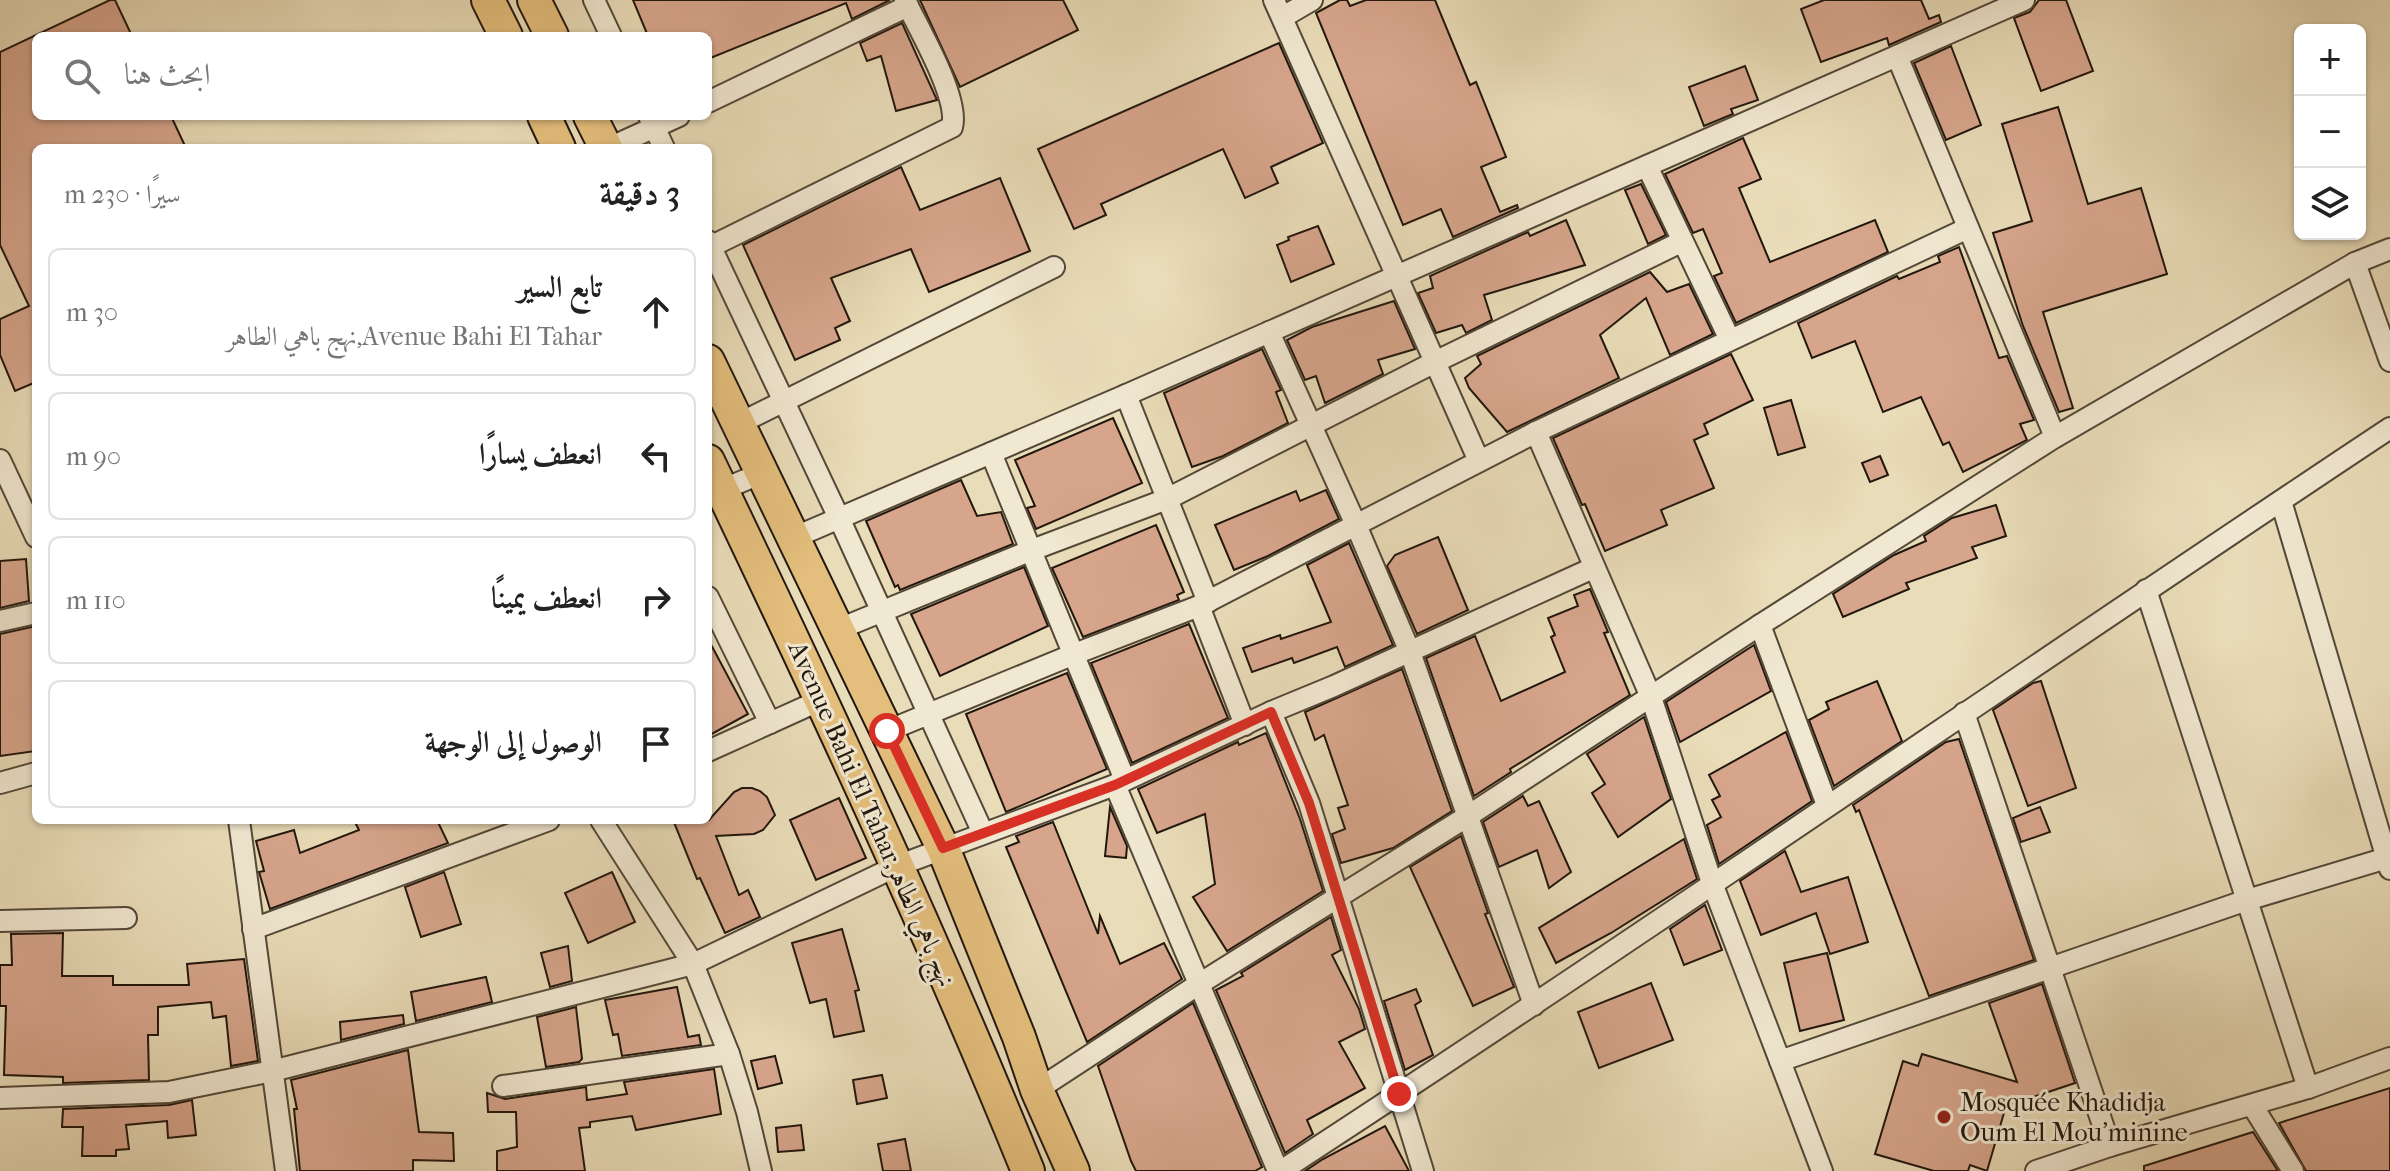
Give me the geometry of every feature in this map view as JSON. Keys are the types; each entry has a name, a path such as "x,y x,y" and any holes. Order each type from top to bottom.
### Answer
{"main road":[{"path":"488,0 504,32"},
{"path":"534,0 550,32"},
{"path":"546,120 557,144"},
{"path":"592,120 606,144"},
{"name":"Avenue Bahi El Tahar,نهج باهي الطاهر","path":"712,369 943,848 1019,1037 1037,1090 1073,1171"},
{"name":"Avenue Bahi El Tahar,نهج باهي الطاهر","path":"713,482 823,699 1028,1171"}],"street":[{"path":"594,0 606,32"},
{"path":"1312,0 1279,8 1479,461"},
{"path":"793,538 2024,0"},
{"path":"712,100 906,3 949,92 954,119 952,127 712,244"},
{"path":"1897,56 2055,437"},
{"path":"615,144 652,122 662,144"},
{"path":"1647,166 1730,340"},
{"path":"887,731 1203,604 1536,432 1968,228"},
{"path":"839,629 1167,499 1435,362 1681,242"},
{"path":"1037,1090 2055,437 2355,263 2390,249"},
{"path":"712,251 839,518 983,833"},
{"path":"2355,263 2390,361"},
{"path":"738,424 1054,267"},
{"path":"1269,332 1410,652 1534,1005"},
{"path":"1126,395 1167,499 1245,725"},
{"path":"991,453 1032,550 1199,984 1279,1171 1534,1005 2390,428"},
{"path":"1536,432 1651,697 1712,883 1822,1171"},
{"path":"0,460 5,480 32,530"},
{"path":"713,482 762,473"},
{"path":"1780,1061 2247,900 2389,862 2281,501"},
{"path":"0,1098 169,1092 272,1071 693,964 897,866 1120,782 1593,568"},
{"path":"2146,590 2308,1088"},
{"path":"712,605 770,723"},
{"path":"0,621 32,614"},
{"path":"1760,625 1827,805"},
{"path":"712,749 823,699"},
{"path":"1271,712 1309,803 1423,1171"},
{"path":"1964,713 2110,1146"},
{"path":"0,783 32,774"},
{"path":"240,824 286,1171"},
{"path":"253,929 538,824"},
{"path":"604,824 693,964 729,1054 761,1171"},
{"path":"0,921 126,918"},
{"path":"503,1086 729,1054"},
{"path":"2036,1171 2308,1088 2389,1060"},
{"path":"2252,1105 2293,1171"}],"building":[{"path":"115,0 130,32 42,32"},
{"path":"633,0 890,0 852,19 846,3 712,57 712,32 646,32"},
{"path":"920,0 1063,0 1078,30 960,87"},
{"path":"1340,0 1347,0 1350,6 1366,0 1435,0 1470,85 1476,82 1506,157 1481,167 1500,212 1517,205 1518,208 1453,237 1441,209 1403,225 1316,13"},
{"path":"1824,0 1921,0 1929,19 1939,15 1941,22 1889,45 1887,38 1821,62 1801,9"},
{"path":"2039,0 2066,0 2093,71 2041,91 2014,18 2030,12"},
{"path":"902,23 937,100 896,111 881,56 867,61 860,43"},
{"path":"32,37 32,120 173,120 184,144 32,144 32,384 15,391 0,355 0,319 29,306 0,245 0,52"},
{"path":"1279,43 1323,143 1271,167 1278,183 1245,198 1223,149 1101,204 1106,215 1074,229 1038,149"},
{"path":"1951,46 1981,125 1946,140 1914,63"},
{"path":"1745,66 1758,100 1731,109 1733,114 1704,126 1689,87"},
{"path":"2058,107 2088,204 2141,188 2167,274 2043,312 2073,408 2059,412 2023,326 1993,233 2032,221 2002,124"},
{"path":"1743,138 1761,179 1739,188 1770,262 1875,220 1888,252 1736,323 1714,276 1722,273 1703,229 1693,233 1665,174"},
{"path":"901,167 920,210 1000,178 1030,251 929,292 911,249 831,278 850,321 835,328 840,340 795,360 743,245"},
{"path":"1641,184 1666,235 1648,244 1625,190"},
{"path":"1566,220 1585,265 1484,295 1492,320 1466,333 1462,325 1436,333 1418,293 1433,288 1430,276 1528,232 1530,236"},
{"path":"1318,226 1334,264 1291,282 1277,245 1289,240 1288,237"},
{"path":"1959,247 1999,358 2007,356 2034,420 2020,424 2027,440 1963,472 1949,442 1943,445 1921,397 1883,412 1855,341 1812,358 1798,323 1897,276 1899,279 1940,262 1938,256"},
{"path":"1650,272 1667,292 1689,284 1713,334 1670,355 1646,298 1600,335 1619,378 1507,432 1469,388 1465,378 1481,364 1477,356"},
{"path":"1394,301 1415,349 1378,360 1383,374 1325,403 1316,376 1305,380 1287,340 1312,327"},
{"path":"1262,349 1281,390 1276,392 1288,423 1223,456 1192,467 1164,393"},
{"path":"1731,354 1753,400 1704,424 1708,434 1694,440 1714,488 1661,510 1667,525 1605,551 1553,438"},
{"path":"1791,400 1805,447 1778,455 1764,408"},
{"path":"1113,418 1142,483 1036,529 1027,508 1035,506 1015,460"},
{"path":"1880,456 1888,475 1870,482 1862,463"},
{"path":"961,480 977,516 1001,512 1013,544 900,590 898,585 895,587 866,521"},
{"path":"1326,490 1339,519 1234,570 1215,525 1296,491 1300,501"},
{"path":"1996,505 2006,536 1972,547 1977,558 1906,583 1909,589 1843,617 1833,594 1894,555 1926,541 1924,536 1952,518"},
{"path":"1156,525 1184,592 1177,595 1179,600 1083,637 1052,568"},
{"path":"1438,537 1468,610 1417,634 1387,566 1395,555"},
{"path":"1349,543 1393,645 1345,667 1337,647 1294,663 1292,658 1252,672 1243,648 1331,622 1307,565"},
{"path":"26,559 29,601 0,608 0,561"},
{"path":"1024,567 1048,626 940,676 911,614"},
{"path":"1590,589 1608,632 1604,633 1630,695 1510,769 1511,772 1474,796 1426,658 1475,636 1501,701 1565,672 1551,637 1555,635 1548,618 1578,606 1574,595"},
{"path":"1189,624 1228,718 1132,763 1091,663"},
{"path":"32,627 32,752 0,756 0,634"},
{"path":"1754,645 1771,691 1680,742 1666,702"},
{"path":"712,646 748,714 712,734"},
{"path":"1402,669 1452,811 1393,848 1341,863 1332,834 1345,829 1338,808 1348,805 1324,735 1315,740 1305,712"},
{"path":"1067,673 1107,769 1006,812 966,714"},
{"path":"1877,681 1902,741 1834,786 1809,720 1829,709 1826,702"},
{"path":"2041,681 2076,788 2028,806 1993,710 2033,683"},
{"path":"1644,717 1671,799 1618,837 1592,793 1605,784 1587,754"},
{"path":"1786,732 1812,801 1719,864 1707,825 1721,817 1712,800 1720,796 1709,775"},
{"path":"1266,733 1300,819 1323,891 1227,951 1193,897 1215,884 1205,814 1157,833 1138,789 1238,742 1239,745"},
{"path":"1959,739 2034,960 1929,996 1859,810 1856,812 1853,805 1946,742"},
{"path":"742,788 760,791 767,797 775,815 763,830 754,834 716,836 739,895 748,890 760,917 725,933 700,878 697,879 675,824 712,824 712,817 734,792"},
{"path":"1523,796 1528,806 1539,801 1571,872 1549,888 1537,850 1499,867 1483,822"},
{"path":"839,798 866,858 816,880 790,820"},
{"path":"1110,807 1127,846 1126,858 1105,856"},
{"path":"2040,807 2050,832 2021,842 2013,818"},
{"path":"1053,822 1098,934 1100,916 1120,964 1164,943 1182,979 1087,1042 1006,847 1019,842 1016,836"},
{"path":"356,824 439,824 448,843 270,909 259,872 264,871 256,841 294,830 300,853 359,830"},
{"path":"1461,836 1488,913 1485,914 1514,987 1473,1006 1410,867"},
{"path":"1684,839 1697,879 1556,963 1539,928"},
{"path":"1785,851 1801,892 1848,877 1868,942 1830,954 1816,913 1761,935 1740,881"},
{"path":"444,872 461,924 421,937 405,887"},
{"path":"612,872 635,922 588,943 565,893"},
{"path":"1705,905 1722,950 1684,965 1670,929"},
{"path":"1331,917 1341,950 1332,955 1359,1009 1365,1029 1339,1042 1365,1088 1307,1120 1313,1134 1285,1153 1216,990 1243,976 1241,973"},
{"path":"842,929 859,990 855,991 864,1031 834,1037 826,999 810,1003 792,943"},
{"path":"63,933 62,976 113,976 113,985 189,985 187,964 244,959 258,1061 231,1066 226,1016 213,1018 211,1002 158,1007 158,1035 148,1035 149,1080 63,1083 63,1077 4,1075 6,1006 0,1006 0,965 12,965 11,934"},
{"path":"568,946 572,981 550,987 541,953"},
{"path":"1827,953 1844,1020 1800,1031 1784,963"},
{"path":"486,977 492,1002 416,1021 411,992"},
{"path":"1651,983 1673,1040 1599,1068 1578,1012"},
{"name":"Mosquée Khadidja Oum El Mou'minine","path":"2042,984 2075,1083 2006,1106 1987,1171 1970,1165 1968,1171 1934,1171 1875,1154 1903,1061 1918,1066 1922,1054 2017,1082 1989,1003"},
{"path":"677,987 688,1037 699,1035 701,1045 622,1056 618,1034 613,1035 605,1000"},
{"path":"1416,989 1421,1001 1415,1005 1433,1055 1405,1070 1384,1001"},
{"path":"1193,1003 1262,1167 1255,1171 1136,1171 1131,1161 1098,1066"},
{"path":"576,1007 582,1059 546,1067 537,1017"},
{"path":"403,1015 404,1024 341,1040 340,1022"},
{"path":"408,1050 419,1132 453,1133 454,1161 413,1160 413,1171 300,1171 294,1109 297,1109 291,1080"},
{"path":"775,1056 782,1083 758,1089 751,1061"},
{"path":"714,1069 721,1114 636,1130 632,1116 590,1122 590,1127 579,1128 585,1171 497,1171 497,1151 517,1147 516,1112 488,1112 487,1093 505,1099 586,1087 587,1100 627,1094 624,1082"},
{"path":"882,1075 887,1098 857,1104 853,1080"},
{"path":"2390,1088 2390,1171 2306,1171 2279,1123"},
{"path":"192,1100 196,1135 168,1138 167,1121 126,1125 129,1149 116,1150 116,1156 82,1156 83,1127 62,1127 63,1109 169,1105"},
{"path":"801,1125 804,1150 778,1152 776,1128"},
{"path":"1385,1126 1409,1171 1305,1171 1323,1159"},
{"path":"2253,1132 2278,1171 2144,1171 2144,1166"},
{"path":"905,1139 911,1171 883,1171 878,1144"}],"place":[{"name":"Mosquée Khadidja Oum El Mou'minine","path":"1944,1117"}],"route":[{"path":"887,731 943,848 1115,785 1271,712 1309,803 1399,1094"}]}
